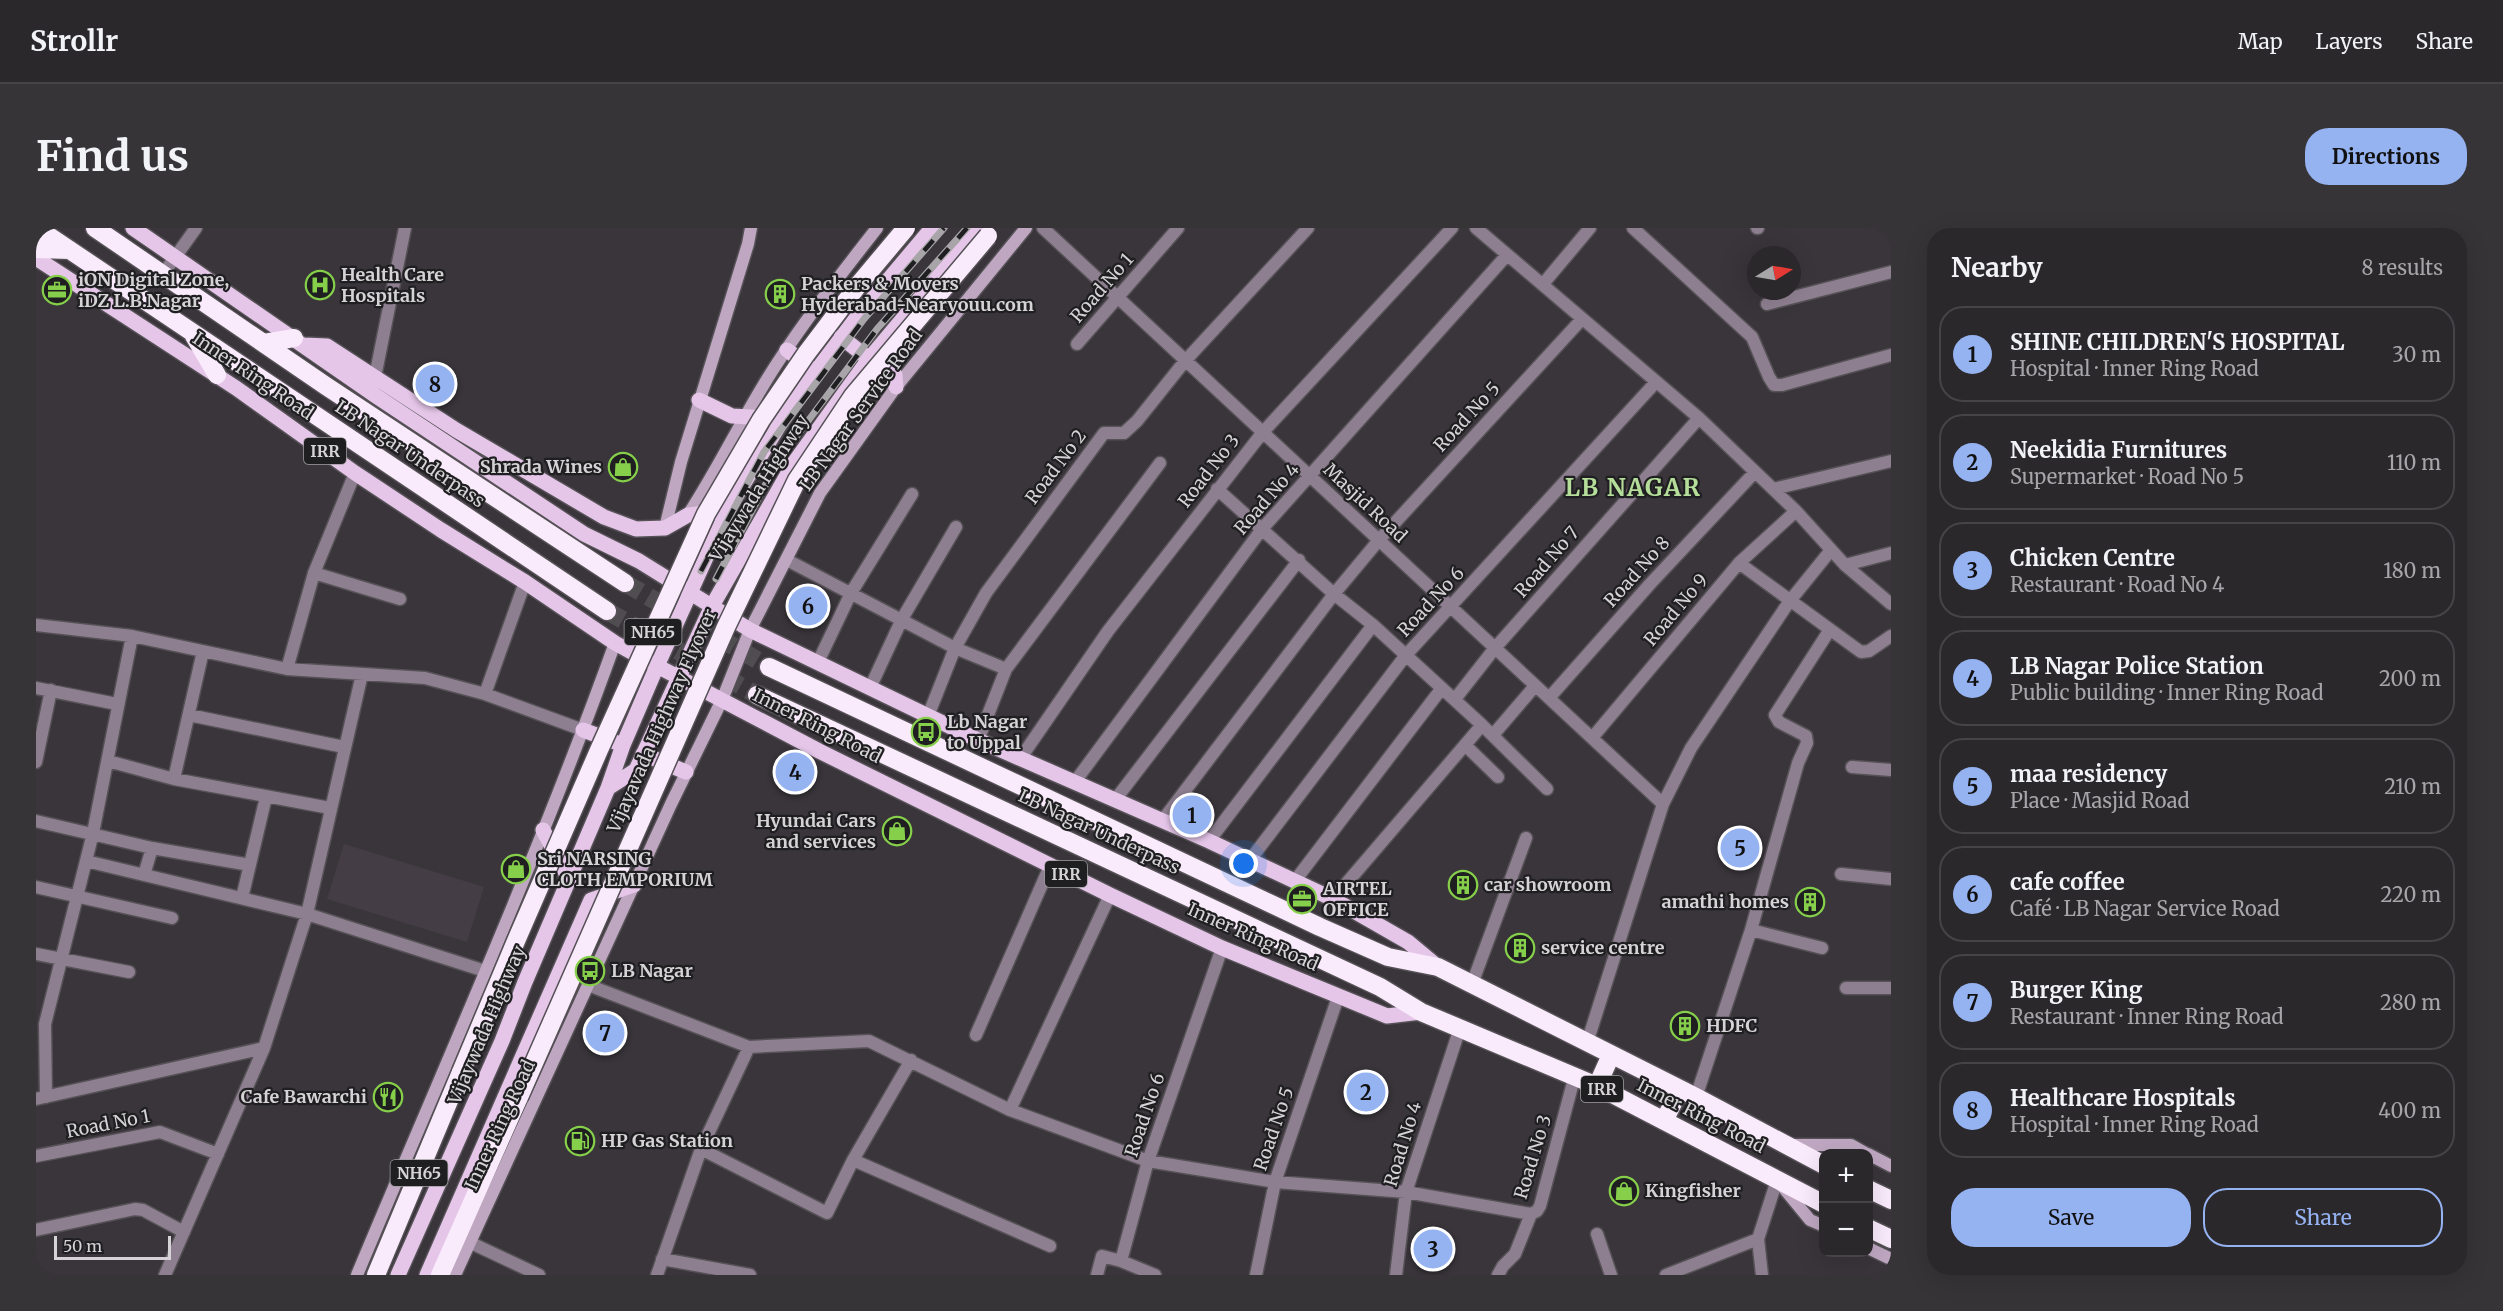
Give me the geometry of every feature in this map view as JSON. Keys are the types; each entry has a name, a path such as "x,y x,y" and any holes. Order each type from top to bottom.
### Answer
{"highway":[{"name":"Inner Ring Road","path":"95,228 264,343"},
{"name":"NH65","path":"376,1275 595,761 706,514 761,420 806,354 859,284 906,228"},
{"name":"IRR","path":"38,229 70,250"},
{"name":"Vijayavada Highway Flyover","path":"440,1275 726,627 797,480 853,396 987,231"},
{"path":"36,249 70,250"},
{"name":"Inner Ring Road","path":"70,250 191,330"},
{"path":"191,330 218,375"},
{"name":"LB Nagar Underpass","path":"191,330 607,611"},
{"path":"264,343 299,341"},
{"name":"LB Nagar Underpass","path":"264,343 625,583"},
{"name":"LB Nagar Underpass","path":"769,667 1320,927 1388,957 1438,967"},
{"name":"LB Nagar Underpass","path":"757,694 1359,977 1421,1012"},
{"name":"Inner Ring Road","path":"1438,967 1696,1097 1785,1145"},
{"name":"Inner Ring Road","path":"1421,1012 1597,1086 1777,1180"},
{"path":"1597,1086 1611,1055"},
{"path":"1664,1121 1680,1089"},
{"name":"IRR","path":"1785,1145 1819,1162"},
{"name":"IRR","path":"1777,1180 1822,1203"},
{"path":"1873,1191 1891,1200"},
{"path":"1873,1230 1891,1239"}],"main road":[{"name":"Inner Ring Road","path":"133,228 376,396 584,534 639,561 750,630 978,740 1209,841 1333,899 1408,942 1438,967"},
{"name":"Vijaywada Highway","path":"398,1275 502,1041 657,666 727,511 781,418 841,337 932,228"},
{"name":"Vijaywada Highway","path":"608,788 636,770 712,606 794,463 869,359 987,231"},
{"name":"Inner Ring Road","path":"36,258 218,375 355,473 525,582 615,643 678,678 819,752 1110,896 1222,948 1387,1016 1421,1012"},
{"path":"841,337 869,359 879,359 893,370 896,387"},
{"path":"299,341 327,346 456,430 604,517 636,530 665,528 688,515 727,511"},
{"path":"787,350 816,371"},
{"path":"699,400 742,421 762,452"},
{"path":"742,421 781,418"},
{"path":"584,730 623,745"},
{"path":"643,754 686,772"},
{"path":"543,830 569,879"},
{"path":"427,1275 591,900 634,885"}],"street":[{"path":"163,274 196,228"},
{"path":"375,377 405,228"},
{"path":"665,528 681,462 751,228"},
{"path":"688,515 711,480 742,421 787,350 826,293 877,228"},
{"name":"LB Nagar Service Road","path":"750,630 820,493 896,387 1026,228"},
{"name":"Masjid Road","path":"1043,228 1663,804"},
{"name":"Road No 1","path":"1077,344 1178,228"},
{"name":"Road No 2","path":"928,716 955,648 992,584 1104,434 1124,433 1131,427 1185,361 1308,228"},
{"name":"Road No 3","path":"1020,759 1108,631 1263,432 1452,228"},
{"path":"1476,228 1699,418 1796,511 1845,565 1891,604"},
{"path":"1543,284 1590,228"},
{"path":"1633,228 1752,338 1768,377 1774,385 1782,385 1891,355"},
{"name":"Road No 4","path":"1074,783 1262,529 1507,255"},
{"path":"1767,304 1891,272"},
{"name":"Road No 5","path":"1162,821 1334,594 1379,540 1582,319"},
{"name":"Road No 6","path":"1250,860 1407,655 1656,382"},
{"name":"Road No 7","path":"1455,699 1495,648 1699,418"},
{"path":"1773,489 1891,460"},
{"path":"978,740 1006,669 1160,463"},
{"name":"Road No 8","path":"1549,698 1650,584 1755,472"},
{"path":"287,669 314,573 355,473"},
{"path":"1217,489 1299,560 1334,594 1407,655 1547,789"},
{"path":"818,662 851,593 912,494"},
{"name":"Road No 9","path":"1592,738 1739,564 1796,511"},
{"path":"870,688 902,619 956,527"},
{"path":"1587,1043 1663,804 1691,748 1789,602 1831,550"},
{"path":"1845,565 1891,553"},
{"path":"787,560 955,648 1006,669"},
{"path":"1115,800 1299,560"},
{"path":"1739,564 1861,652 1869,651 1891,636"},
{"path":"314,573 400,598"},
{"path":"485,694 525,582"},
{"path":"36,625 132,636 287,669 425,678 485,694 584,730"},
{"path":"1209,841 1373,625"},
{"name":"Inner Ring Road","path":"455,1275 686,772 722,700 750,630"},
{"path":"1696,1097 1751,930 1798,764 1808,743 1806,736 1779,722 1775,715 1829,631"},
{"path":"132,636 93,833 45,1024 41,1098 264,1048"},
{"path":"357,1275 584,730 615,643"},
{"path":"174,779 203,651"},
{"path":"165,1275 264,1048 307,914 362,674"},
{"path":"1493,735 1535,686"},
{"path":"36,688 117,705"},
{"path":"1294,882 1442,688"},
{"path":"37,755 51,690"},
{"path":"189,715 344,747"},
{"path":"1333,899 1482,725"},
{"path":"1465,745 1498,777"},
{"path":"108,761 174,779 330,808"},
{"path":"1852,767 1891,770"},
{"path":"242,898 266,797"},
{"path":"36,821 152,848 250,865"},
{"path":"1472,984 1526,838"},
{"path":"144,875 152,848"},
{"path":"86,861 307,914 485,971"},
{"path":"976,1035 1050,866"},
{"path":"1841,874 1891,879"},
{"path":"36,887 172,918"},
{"path":"1010,1110 1110,896"},
{"path":"1751,930 1822,948"},
{"name":"Road No 6","path":"1121,1261 1148,1161 1222,948"},
{"path":"36,954 129,972"},
{"path":"588,984 749,1047 869,1041 1010,1110 1148,1161 1275,1182 1406,1192 1531,1214"},
{"path":"1846,988 1891,988"},
{"name":"Road No 5","path":"1256,1275 1275,1182 1338,997"},
{"name":"Road No 4","path":"1396,1275 1406,1192 1460,1028"},
{"path":"657,1275 700,1149 749,1047"},
{"path":"700,1149 827,1213 853,1160 911,1060"},
{"name":"Road No 3","path":"1498,1275 1515,1254 1531,1214 1540,1206 1575,1076"},
{"name":"Road No 1","path":"36,1156 160,1132 218,1154"},
{"path":"1785,1145 1851,1145 1859,1149"},
{"path":"1873,1157 1891,1166"},
{"path":"853,1160 1050,1246"},
{"path":"1777,1180 1810,1220 1819,1224"},
{"path":"1762,1275 1758,1239 1777,1180"},
{"path":"36,1230 135,1209 143,1210 184,1232"},
{"path":"1597,1234 1611,1275"},
{"path":"1666,1275 1758,1239"},
{"path":"469,1242 539,1275"},
{"path":"1873,1250 1891,1259"},
{"path":"1096,1275 1102,1256 1155,1275"},
{"path":"662,1259 750,1275"}],"shaded area":[{"path":"344,844 484,887 467,942 327,899"}],"tunnel":[{"path":"625,583 769,667"},
{"path":"607,611 757,695"}],"railway":[{"path":"701,571 764,452 864,319 944,228"},
{"path":"716,579 778,461 877,329 967,228"}],"place":[{"name":"Health Care Hospitals","path":"320,285"},
{"name":"iON Digital Zone, iDZ L.B.Nagar","path":"57,290"},
{"name":"Packers & Movers Hyderabad-Nearyouu.com","path":"780,294"},
{"name":"Healthcare Hospitals","path":"435,384"},
{"name":"Shrada Wines","path":"623,467"},
{"name":"cafe coffee","path":"808,606"},
{"name":"Lb Nagar to Uppal","path":"926,732"},
{"name":"LB Nagar Police Station","path":"795,772"},
{"name":"SHINE CHILDREN'S HOSPITAL","path":"1192,815"},
{"name":"Hyundai Cars and services","path":"897,831"},
{"name":"maa residency","path":"1740,848"},
{"name":"Sri NARSING CLOTH EMPORIUM","path":"516,869"},
{"name":"car showroom","path":"1463,885"},
{"name":"AIRTEL OFFICE","path":"1302,899"},
{"name":"amathi homes","path":"1810,902"},
{"name":"service centre","path":"1520,948"},
{"name":"LB Nagar","path":"590,971"},
{"name":"HDFC","path":"1685,1026"},
{"name":"Burger King","path":"605,1033"},
{"name":"Neekidia Furnitures","path":"1366,1092"},
{"name":"Cafe Bawarchi","path":"388,1097"},
{"name":"HP Gas Station","path":"580,1141"},
{"name":"Kingfisher","path":"1624,1191"},
{"name":"Chicken Centre","path":"1433,1249"}],"district":[{"name":"LB NAGAR","path":"1633,488"}]}
